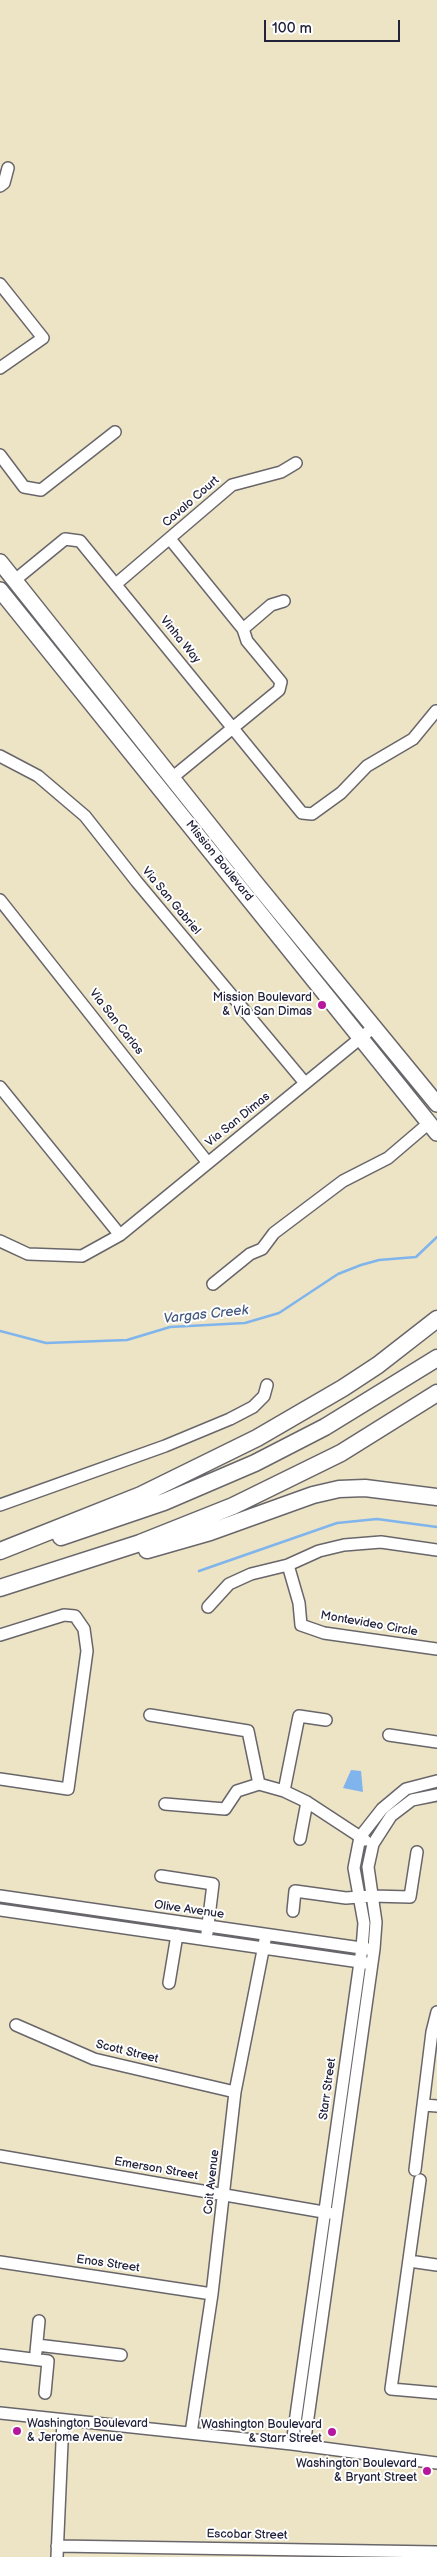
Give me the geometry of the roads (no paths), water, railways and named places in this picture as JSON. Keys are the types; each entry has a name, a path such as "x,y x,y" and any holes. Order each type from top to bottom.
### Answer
{"highway":[{"path":"0,1551 141,1495 257,1438 343,1388 392,1354 437,1319"},
{"path":"0,1557 127,1515 249,1466 334,1422 437,1358"},
{"path":"0,1588 159,1536 245,1501 358,1443 437,1393"},
{"path":"45,1574 179,1541 313,1495 339,1489 365,1488 437,1497"}],"main road":[{"name":"Mission Boulevard","path":"0,562 437,1104"},
{"name":"Mission Boulevard","path":"0,590 433,1128"}],"street":[{"path":"0,186 4,183 8,168"},
{"path":"0,284 43,338 0,368"},
{"path":"0,455 24,487 41,490 115,432"},
{"name":"Cavalo Court","path":"116,584 232,485 281,472 296,463"},
{"name":"Vinha Way","path":"15,580 65,539 80,541 302,812 312,814 341,793 367,766 413,739 436,711"},
{"path":"170,539 242,628 247,641 281,682 279,690 173,777"},
{"path":"242,628 271,605 284,601"},
{"name":"Via San Gabriel","path":"0,756 38,776 85,816 137,882 305,1084"},
{"name":"Via San Carlos","path":"0,900 208,1163"},
{"name":"Via San Dimas","path":"0,1241 28,1254 82,1256 120,1235 374,1027"},
{"path":"0,1087 120,1235"},
{"path":"213,1284 250,1254 262,1249 274,1233 344,1181 388,1158 433,1128"},
{"path":"1,1502 165,1446 230,1419 253,1407 264,1396 267,1385"},
{"path":"208,1607 229,1584 251,1574 288,1565 319,1551 344,1545 381,1542 437,1550"},
{"name":"Montevideo Circle","path":"288,1565 299,1603 301,1625 324,1633 437,1650"},
{"path":"0,1635 64,1615 74,1616 84,1629 87,1651 68,1789 0,1779"},
{"path":"150,1715 248,1731 259,1784"},
{"path":"284,1791 299,1716 326,1720"},
{"path":"389,1735 437,1742"},
{"name":"Starr Street","path":"292,2444 362,1948 364,1923 354,1868 360,1837 382,1809 406,1789 437,1782"},
{"path":"165,1804 225,1809 237,1792 259,1784 284,1791 307,1802 373,1844"},
{"name":"Starr Street","path":"304,2446 374,1949 376,1922 368,1867 373,1844 391,1816 412,1800 437,1795"},
{"path":"300,1839 307,1802"},
{"path":"293,1911 295,1891 346,1898 372,1896 410,1897 417,1852"},
{"path":"161,1876 214,1884 206,1940"},
{"name":"Olive Avenue","path":"0,1896 208,1927 374,1949"},
{"path":"0,1910 372,1964"},
{"path":"169,1983 177,1935"},
{"name":"Coit Avenue","path":"191,2433 225,2194 235,2092 266,1935"},
{"path":"437,2012 432,2032 409,2262 391,2389 437,2394"},
{"name":"Scott Street","path":"16,2026 94,2059 235,2092"},
{"path":"424,2105 437,2106"},
{"name":"Emerson Street","path":"0,2156 336,2214"},
{"name":"Enos Street","path":"0,2262 212,2294"},
{"path":"409,2262 437,2265"},
{"path":"35,2359 39,2321"},
{"path":"37,2345 122,2355"},
{"path":"0,2355 48,2360 45,2393"},
{"path":"0,2413 292,2444 437,2463"},
{"path":"57,2552 63,2420"},
{"name":"Escobar Street","path":"57,2552 437,2552"}],"water":[{"path":"351,1770 361,1771 363,1792 343,1788"}],"waterway":[{"name":"Vargas Creek","path":"0,1331 46,1343 127,1340 170,1327 245,1323 279,1313 338,1274 361,1265 379,1260 416,1257 437,1237"},
{"path":"199,1571 337,1523 377,1519 437,1527"}],"place":[{"name":"Mission Boulevard & Via San Dimas","path":"322,1005"},
{"name":"Washington Boulevard & Jerome Avenue","path":"17,2431"},
{"name":"Washington Boulevard & Starr Street","path":"332,2432"},
{"name":"Washington Boulevard & Bryant Street","path":"427,2471"}]}
